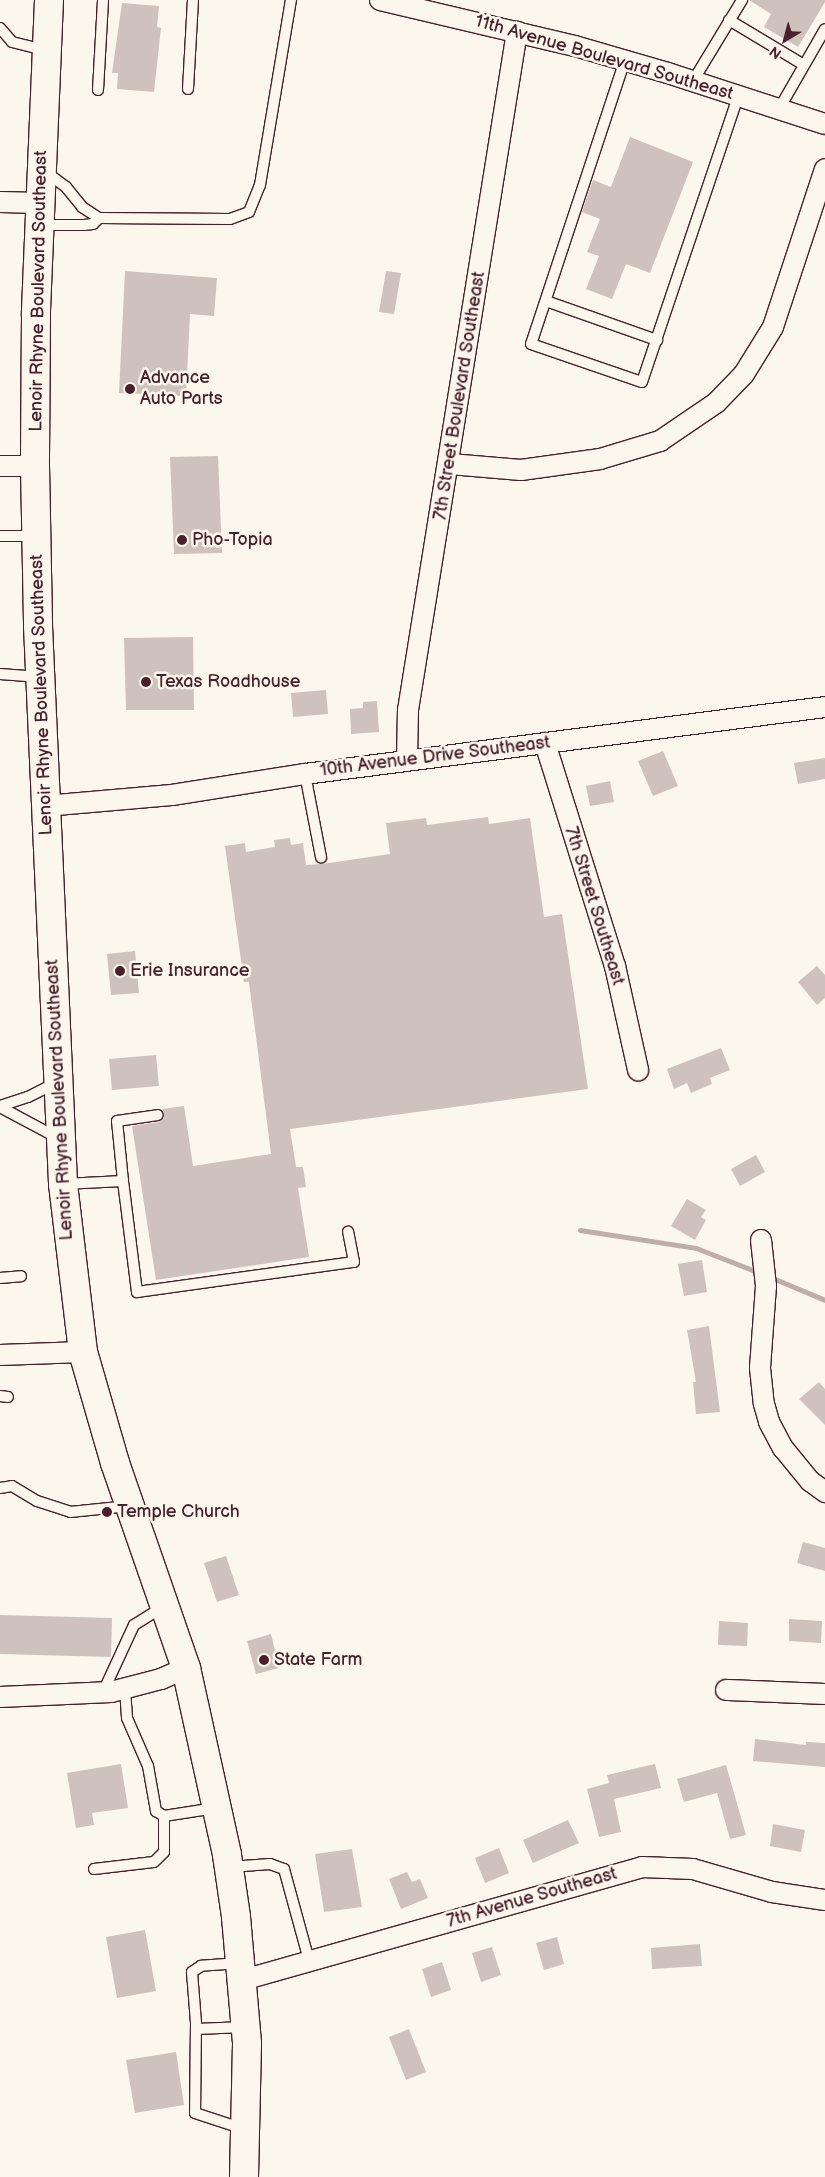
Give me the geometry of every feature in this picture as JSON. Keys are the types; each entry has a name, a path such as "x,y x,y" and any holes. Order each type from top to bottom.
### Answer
{"main road":[{"name":"Lenoir Rhyne Boulevard Southeast","path":"49,0 39,214 35,466 41,678 57,1082 63,1184 83,1352 130,1506 166,1605 186,1668 218,1808 229,1867 242,1971 246,2027 244,2177"}],"street":[{"name":"11th Avenue Boulevard Southeast","path":"380,0 517,32 625,60 825,124"},
{"name":"7th Street Boulevard Southeast","path":"407,761 408,710 450,464 517,32"},
{"path":"450,464 521,470 600,459 660,441 709,409 744,374 773,328 825,169"},
{"path":"0,202 39,214"},
{"path":"0,466 35,466"},
{"name":"10th Avenue Drive Southeast","path":"46,806 172,795 305,774 825,707"},
{"name":"7th Street Southeast","path":"544,743 615,966 638,1070"},
{"path":"760,1240 766,1286 760,1368 767,1413 793,1463 825,1492"},
{"path":"0,1355 83,1352"},
{"path":"0,1697 103,1692 125,1689 186,1668"},
{"path":"726,1690 825,1694"},
{"name":"7th Avenue Southeast","path":"242,1971 310,1964 642,1867 694,1868 772,1892 825,1900"}],"lane":[{"path":"98,90 103,0"},
{"path":"188,89 193,0"},
{"path":"41,169 66,187 82,207 100,218 230,219 248,212 260,184 291,0"},
{"path":"693,81 742,0"},
{"path":"730,20 804,66"},
{"path":"0,28 12,42 46,50"},
{"path":"779,109 825,30"},
{"path":"625,60 531,344 642,382 697,226 738,96"},
{"path":"39,214 84,225 93,224 100,218"},
{"path":"546,301 656,340"},
{"path":"0,536 36,536"},
{"path":"0,674 41,678"},
{"path":"305,774 322,857"},
{"path":"0,1106 28,1097 57,1082"},
{"path":"0,1106 60,1139"},
{"path":"158,1115 117,1121 137,1292 354,1262 348,1232"},
{"path":"63,1184 123,1181"},
{"path":"0,1278 21,1276"},
{"path":"0,1488 12,1486 36,1501 70,1512 130,1506"},
{"path":"103,1692 134,1625 166,1605"},
{"path":"125,1689 127,1718 148,1766 156,1811 164,1816 218,1808"},
{"path":"94,1869 154,1862 164,1852 164,1816"},
{"path":"229,1867 270,1864 284,1869 310,1964"},
{"path":"242,1971 201,1966 192,1972 196,2030 195,2112 246,2130"},
{"path":"196,2030 246,2027"}],"building":[{"path":"749,0 825,0 825,2 798,47 764,27 771,14"},
{"path":"122,3 159,6 157,27 161,28 154,92 117,89 118,73 112,73"},
{"path":"630,137 693,162 650,273 626,264 612,299 586,289 599,256 587,252 600,219 582,212 593,180 611,187"},
{"path":"125,271 217,278 214,316 190,314 186,396 119,393"},
{"path":"386,271 401,273 394,314 379,312"},
{"path":"218,456 222,553 174,554 170,457"},
{"path":"193,637 194,710 126,710 124,638"},
{"path":"326,690 328,714 293,717 291,693"},
{"path":"377,701 379,732 351,734 350,709 363,708 363,702"},
{"path":"663,751 678,786 653,796 638,761"},
{"path":"825,758 825,779 798,784 794,763"},
{"path":"610,781 614,802 590,806 586,786"},
{"path":"488,817 489,824 530,818 544,917 562,914 588,1089 290,1129 296,1167 303,1167 306,1187 298,1188 309,1257 156,1280 132,1126 159,1122 164,1118 163,1109 184,1106 193,1166 271,1154 249,982 244,982 225,846 245,843 246,852 275,847 274,840 290,838 291,845 303,843 306,865 322,864 390,854 386,823 426,818 427,825"},
{"path":"135,951 139,993 111,995 107,954"},
{"path":"817,966 825,975 825,998 817,1005 798,982"},
{"path":"721,1048 730,1070 710,1078 712,1084 691,1093 687,1083 674,1089 667,1069"},
{"path":"156,1055 159,1086 112,1090 109,1059"},
{"path":"756,1155 765,1172 740,1186 731,1169"},
{"path":"687,1199 706,1210 701,1217 706,1220 695,1240 671,1226"},
{"path":"702,1260 707,1292 684,1296 678,1264"},
{"path":"709,1326 720,1412 696,1414 693,1382 696,1382 687,1330"},
{"path":"819,1382 825,1389 825,1425 799,1399"},
{"path":"803,1542 825,1548 825,1571 797,1563"},
{"path":"226,1556 239,1595 217,1602 204,1563"},
{"path":"0,1615 112,1618 111,1657 0,1654"},
{"path":"789,1619 822,1621 821,1643 789,1641"},
{"path":"719,1621 748,1623 747,1646 718,1645"},
{"path":"271,1634 279,1668 256,1674 247,1641"},
{"path":"755,1739 806,1745 806,1742 825,1743 825,1767 753,1761"},
{"path":"121,1764 128,1808 92,1813 94,1825 76,1828 67,1773"},
{"path":"655,1764 661,1788 614,1799 621,1832 599,1837 587,1789 609,1783 607,1775"},
{"path":"726,1765 746,1835 730,1839 717,1793 684,1802 677,1779"},
{"path":"568,1820 579,1843 533,1863 523,1840"},
{"path":"773,1824 805,1830 801,1852 770,1846"},
{"path":"499,1848 509,1873 485,1883 475,1858"},
{"path":"352,1849 362,1907 324,1912 315,1854"},
{"path":"407,1872 412,1882 420,1879 428,1898 401,1909 389,1879"},
{"path":"145,1930 156,1991 117,1998 106,1937"},
{"path":"557,1937 564,1964 544,1970 536,1943"},
{"path":"700,1944 702,1966 652,1969 651,1948"},
{"path":"492,1947 501,1975 481,1982 472,1953"},
{"path":"442,1962 451,1990 431,1997 422,1969"},
{"path":"409,2029 426,2072 406,2080 389,2037"},
{"path":"176,2052 184,2105 135,2113 126,2060"}],"waterway":[{"path":"580,1230 696,1248 760,1273"},
{"path":"770,1277 825,1300"}],"place":[{"name":"Advance Auto Parts","path":"130,389"},
{"name":"Pho-Topia","path":"182,540"},
{"name":"Texas Roadhouse","path":"146,682"},
{"name":"Erie Insurance","path":"120,971"},
{"name":"Temple Church","path":"107,1512"},
{"name":"State Farm","path":"264,1660"}]}
